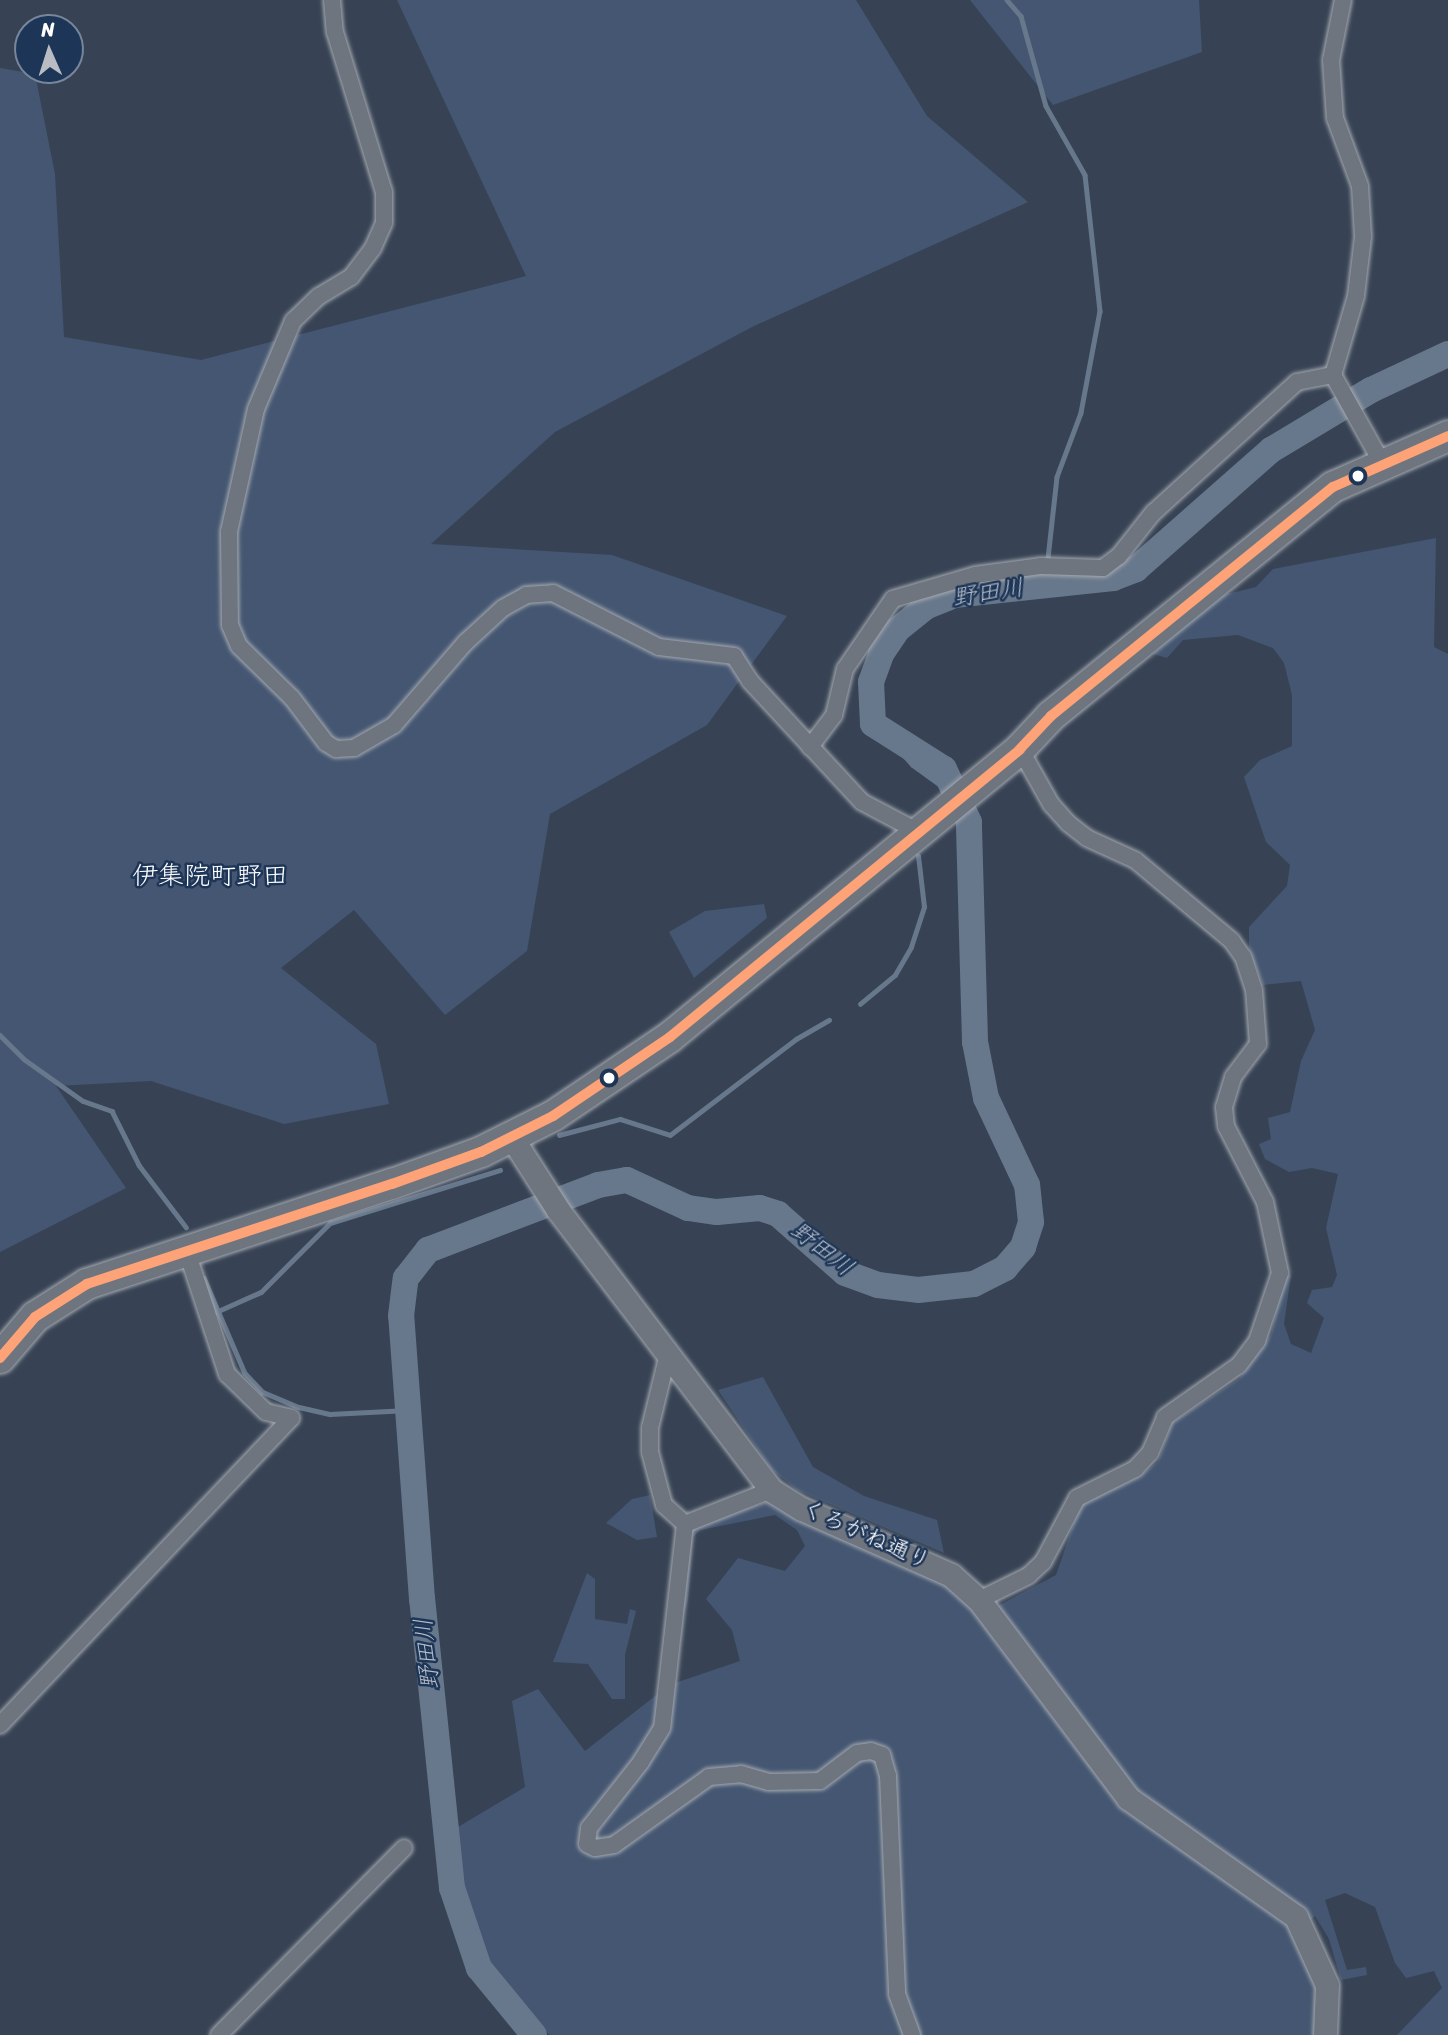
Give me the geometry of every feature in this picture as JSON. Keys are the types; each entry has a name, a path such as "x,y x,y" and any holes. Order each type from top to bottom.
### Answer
{"highway":[{"path":"0,1358 35,1317 78,1289 186,1249 393,1185 512,1138 670,1037 1020,749 1051,716 1333,487 1448,436"}],"street":[{"path":"332,0 335,32 384,192 384,223 373,248 351,277 318,296 293,321 256,409 229,532 230,625 239,646 292,698 326,743 336,749 354,748 394,725 466,642 503,608 526,595 553,593 659,647 734,656 810,747 862,802 919,832"},
{"path":"1343,0 1331,60 1334,107 1360,186 1363,237 1356,296 1334,381 1364,437 1382,463"},
{"path":"810,747 834,715 845,669 893,599 975,575 1049,567 1103,568 1119,556 1142,523 1172,494 1297,382 1334,381"},
{"path":"979,1600 1028,1576 1043,1562 1077,1498 1135,1469 1150,1453 1165,1417 1239,1365 1257,1341 1280,1273 1265,1202 1226,1126 1224,1107 1233,1077 1258,1044 1254,990 1243,957 1232,941 1135,860 1087,838 1068,823 1020,749"},
{"name":"くろがね通り","path":"512,1138 558,1210 667,1358 771,1490 837,1525 932,1563 979,1600 1128,1798 1296,1917 1312,1942 1326,1984 1325,2035"},
{"path":"0,1725 291,1418 266,1412 227,1374 186,1249"},
{"path":"667,1358 650,1428 650,1452 664,1505 685,1524"},
{"path":"685,1524 771,1490"},
{"path":"685,1524 673,1663 662,1728 641,1762 589,1828 587,1844 595,1849 614,1845 709,1777 741,1774 780,1783 820,1781 857,1754 871,1751 882,1755 888,1776 897,1994 912,2035"},
{"path":"219,2035 404,1848"}],"shaded area":[{"path":"397,0 856,0 927,116 1028,202 752,327 555,432 431,544 612,555 787,616 707,725 550,814 527,951 445,1015 354,910 281,968 376,1044 389,1104 284,1124 151,1081 56,1086 126,1188 0,1252 0,68 14,70 14,84 37,84 55,174 64,337 201,360 526,276"},
{"path":"970,0 1199,0 1202,52 1053,105"},
{"path":"1436,538 1434,647 1448,654 1448,2035 1397,2035 1442,1988 1434,1971 1406,1978 1395,1963 1375,1907 1345,1893 1325,1900 1347,1970 1366,1967 1367,1975 1341,1980 1329,1939 1315,1916 1295,1934 1320,1998 1315,2035 550,2035 513,2007 468,1959 454,1885 458,1827 525,1787 512,1701 538,1689 585,1751 669,1685 740,1661 732,1630 706,1599 738,1558 785,1571 805,1546 797,1530 775,1515 700,1530 693,1537 688,1600 682,1618 687,1540 698,1522 773,1501 945,1585 981,1615 1056,1575 1080,1505 1138,1477 1158,1462 1172,1423 1239,1379 1271,1335 1285,1274 1291,1275 1284,1324 1291,1344 1311,1353 1324,1318 1307,1303 1312,1290 1332,1287 1337,1275 1326,1228 1338,1174 1312,1168 1289,1172 1265,1159 1259,1144 1271,1139 1268,1118 1290,1112 1301,1061 1315,1030 1301,981 1263,985 1249,948 1249,927 1287,886 1290,865 1266,842 1244,777 1260,760 1292,746 1292,695 1284,663 1273,648 1238,635 1183,640 1167,658 1153,654 1219,596 1256,587 1273,569"},
{"path":"764,904 767,918 694,978 669,932 705,911"},
{"path":"763,1377 813,1467 864,1496 937,1520 944,1553 797,1490 771,1469 718,1390"},
{"path":"650,1495 657,1537 637,1540 606,1523 632,1499"},
{"path":"587,1573 595,1579 595,1619 627,1624 630,1609 636,1611 625,1655 625,1699 612,1699 588,1664 553,1662"}],"waterway":[{"path":"1007,0 1021,16 1046,106 1085,175 1100,311 1081,413 1057,477 1045,585"},
{"name":"野田川","path":"534,2035 479,1968 452,1888 422,1599 401,1316 406,1278 428,1250 598,1185 627,1180 688,1208 717,1212 760,1208 778,1214 845,1273 878,1285 918,1290 974,1284 1005,1268 1023,1247 1031,1222 1027,1185 986,1098 975,1042 969,822 944,769 873,724 871,682 881,654 897,630 925,607 954,595 1113,578 1136,569 1271,450 1371,390 1448,354"},
{"path":"886,735 913,765 939,784"},
{"path":"860,1004 895,975 911,947 924,907 918,856"},
{"path":"559,1135 620,1119 670,1135 796,1039 829,1020"},
{"path":"0,1035 24,1059 83,1101 112,1111 139,1165 186,1227"},
{"path":"216,1312 261,1292 330,1223 500,1170"},
{"path":"204,1278 245,1373 263,1392 299,1407 330,1414 408,1410"}],"transit line":[{"path":"0,1358 35,1317 87,1284 481,1152 553,1116 670,1037 1020,749 1051,716 1333,487 1448,436"}],"district":[{"name":"伊集院町野田","path":"210,876"}]}
